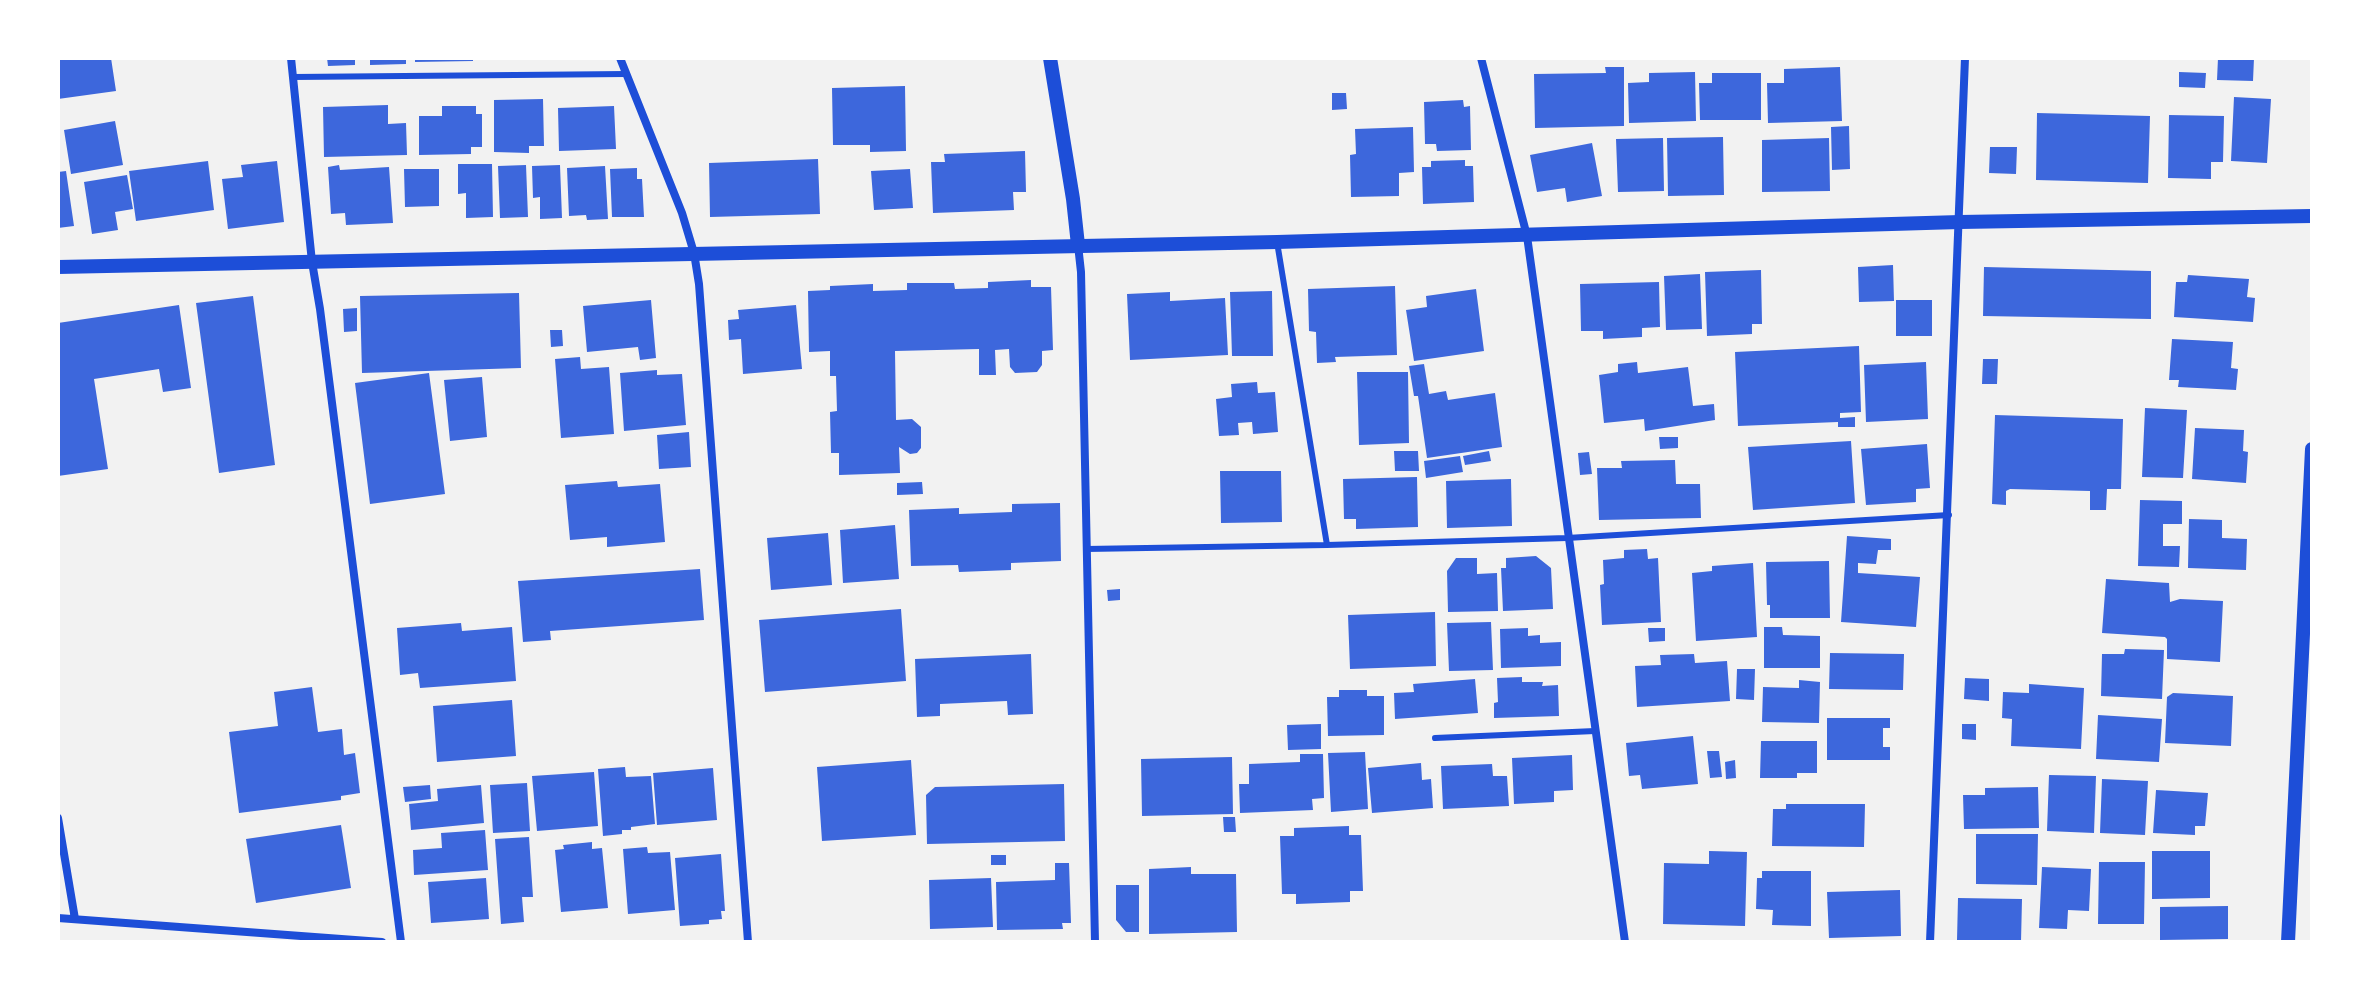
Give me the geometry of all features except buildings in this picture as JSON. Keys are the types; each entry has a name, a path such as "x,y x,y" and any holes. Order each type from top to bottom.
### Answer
{"street":[{"path":"291,58 312,262 401,942"},
{"path":"620,58 682,213 699,284 748,942"},
{"path":"1050,58 1073,199 1081,272 1095,942"},
{"path":"1481,58 1527,236 1625,942"},
{"path":"1930,942 1965,58"},
{"path":"58,267 1277,242 1960,222 2312,216"},
{"path":"2288,942 2312,449"},
{"path":"58,818 75,919"},
{"path":"58,918 382,942"}],"lane":[{"path":"293,77 626,74"},
{"path":"1277,242 1327,545"},
{"path":"1086,549 1567,538 1949,515"},
{"path":"1435,738 1595,731"}]}
